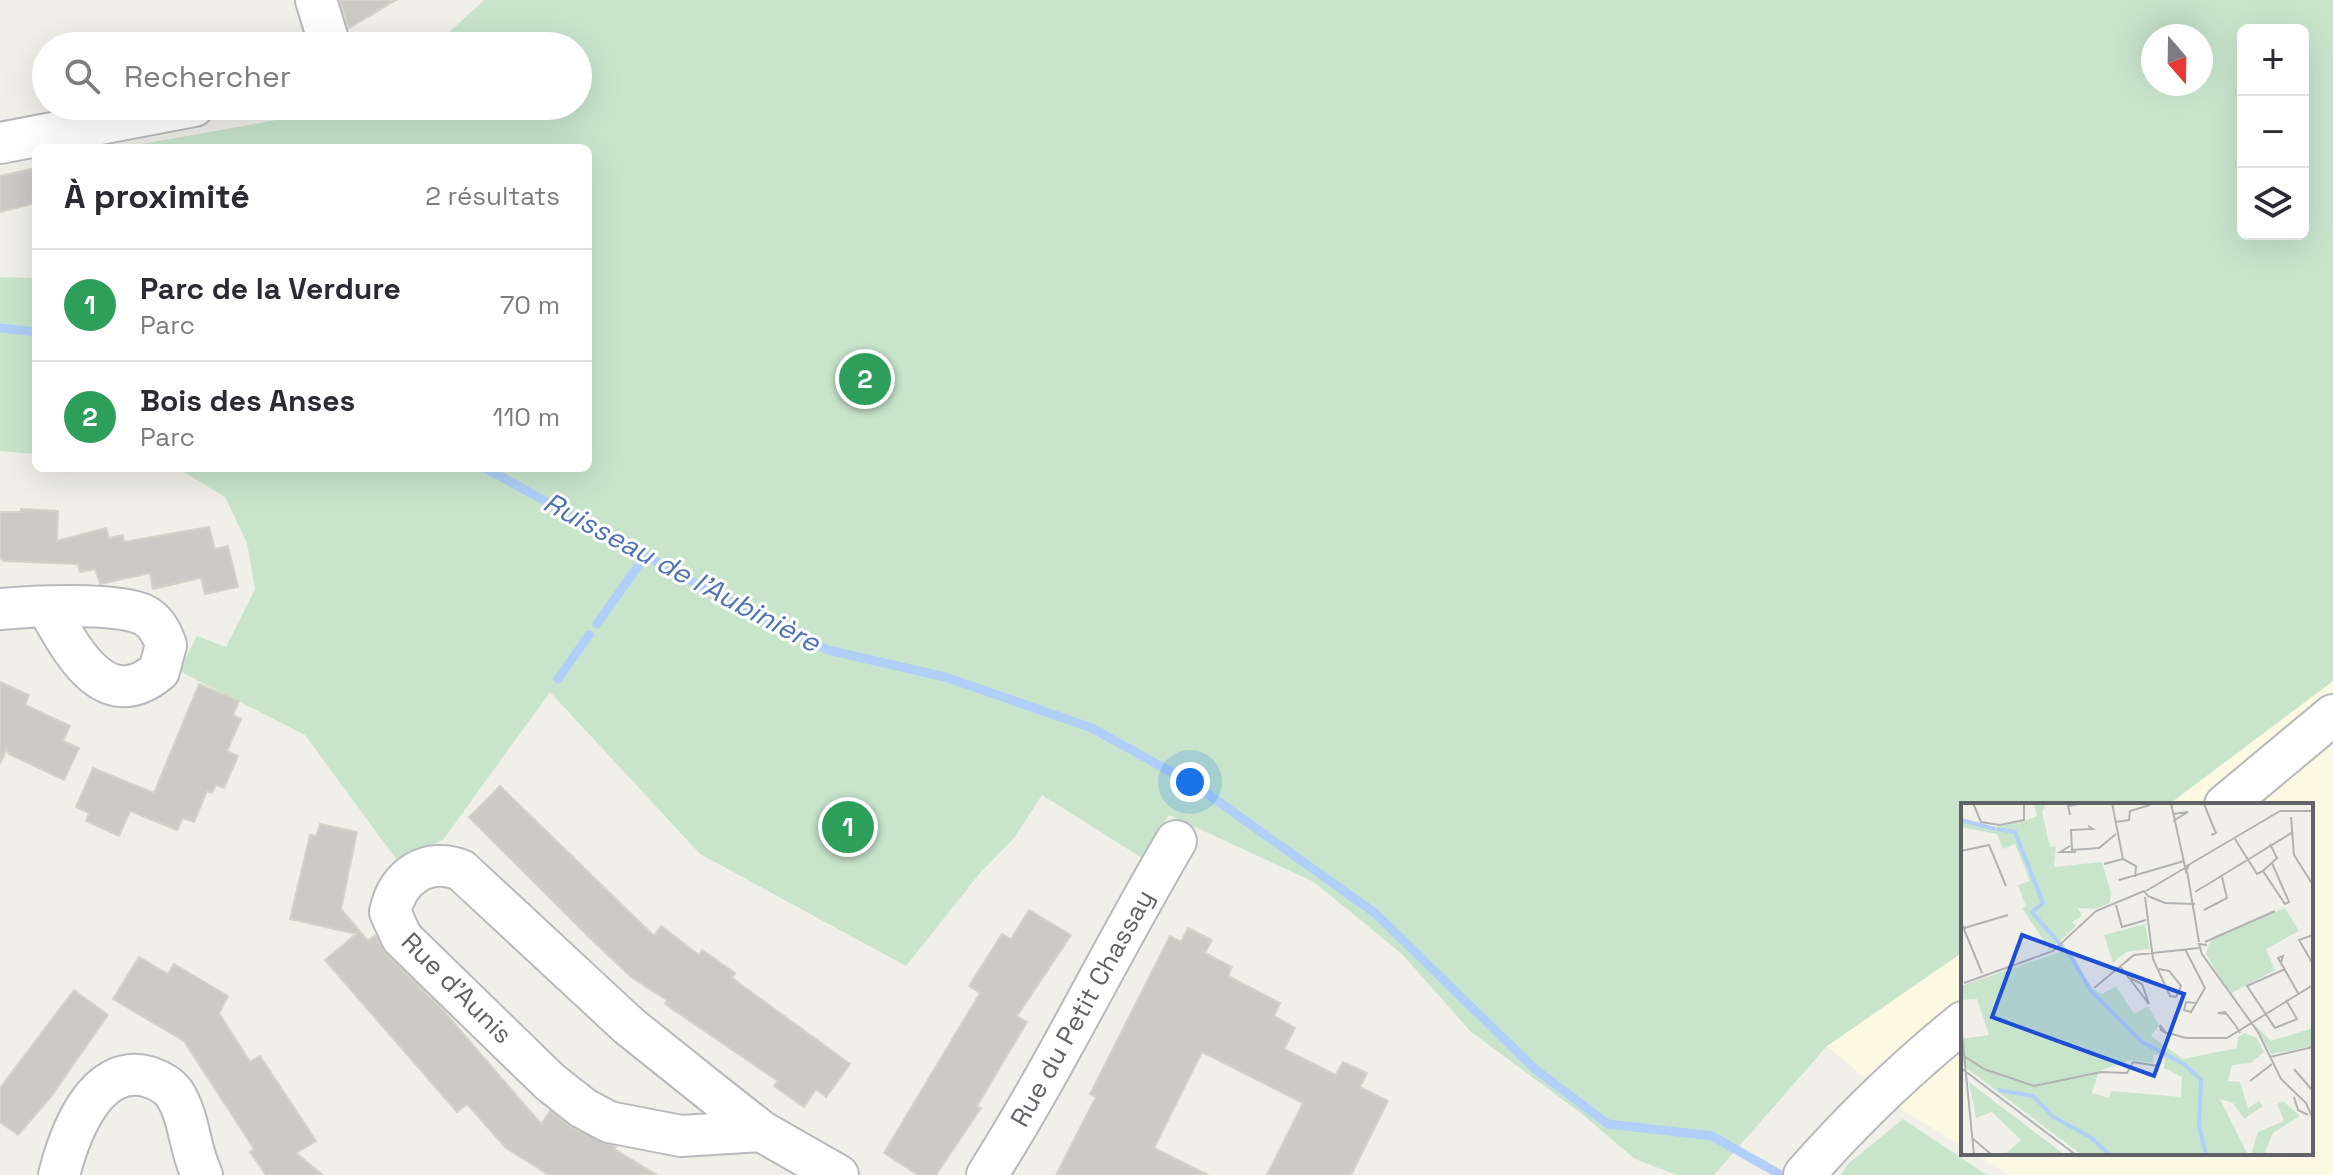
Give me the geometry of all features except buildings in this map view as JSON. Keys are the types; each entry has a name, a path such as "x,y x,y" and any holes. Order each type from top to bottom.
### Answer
{"street":[{"path":"316,0 326,32"},
{"path":"0,143 121,120"},
{"path":"0,609 47,607"},
{"path":"2227,803 2333,715"},
{"name":"Rue du Petit Chassay","path":"987,1175 1030,1107 1134,912 1176,841"},
{"name":"Rue d'Aunis","path":"761,1131 681,1136 609,1122 583,1108 550,1082 402,938 390,912 401,885 413,873 431,865 447,865 461,870 629,1026 761,1131 838,1175"},
{"path":"1816,1161 1916,1060 1961,1024"},
{"path":"59,1175 89,1102 104,1086 140,1074 159,1080 173,1091 202,1175"}],"shaded area":[{"path":"2333,681 2333,1175 2010,1175 1976,1155 2313,1155 2313,803 2171,803"},
{"path":"1961,953 1961,1146 1906,1112 1827,1046"}],"green space":[{"path":"484,0 2333,0 2333,681 2171,803 1961,803 1961,953 1827,1046 1714,1175 1677,1175 1635,1159 1582,1114 1470,1031 1403,955 1314,882 1169,815 1142,858 1042,795 1014,838 980,873 906,966 700,854 550,692 443,840 396,859 305,735 179,671 197,636 226,647 255,589 247,543 225,497 184,472 592,472 592,144 142,144 277,120 592,120 592,32 449,32"},
{"path":"0,277 32,278 32,454 0,451"},
{"path":"1903,1119 1987,1175 1841,1175 1848,1164"}],"waterway":[{"name":"Ruisseau de l'Aubinière","path":"0,328 32,332"},
{"name":"Ruisseau de l'Aubinière","path":"492,472 710,591 828,650 945,677 1092,728 1198,787 1375,913 1535,1069 1608,1124 1712,1136 1781,1175"},
{"path":"597,624 645,556"},
{"path":"558,679 589,635"}],"place":[{"name":"Bois des Anses","path":"865,379"},
{"name":"Parc de la Verdure","path":"848,827"}]}
